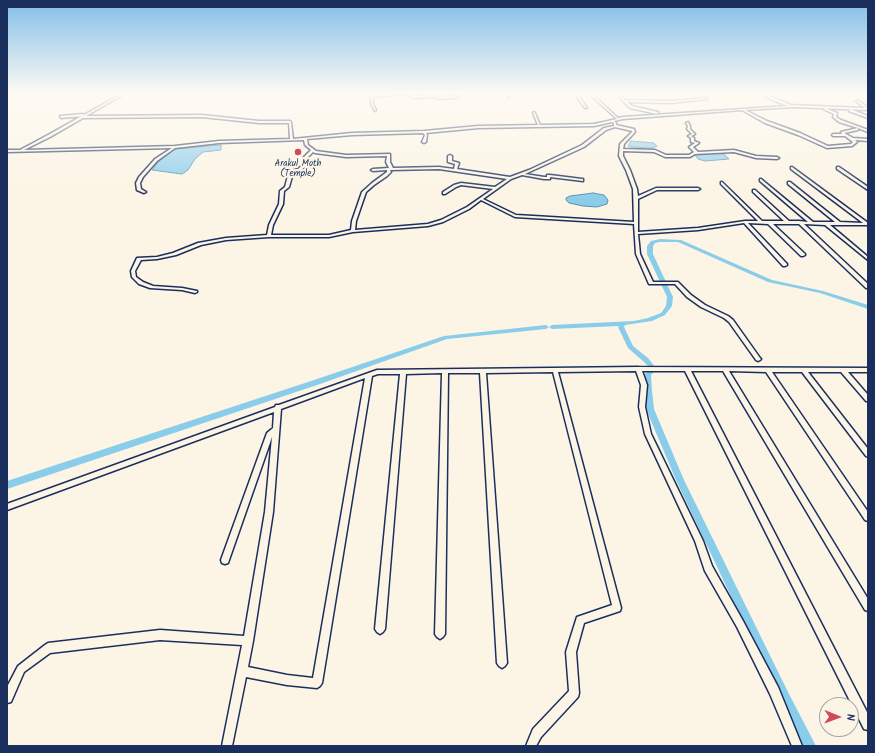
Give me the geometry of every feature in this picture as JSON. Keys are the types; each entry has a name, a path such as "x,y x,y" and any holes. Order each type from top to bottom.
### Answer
{"street":[{"path":"20,151 62,128"},
{"path":"291,128 292,140"},
{"path":"7,151 175,147 219,142 292,140 352,134 424,132 461,128"},
{"path":"195,292 141,283 134,277 133,271 139,259 157,258 174,254 200,244 226,239 269,236 329,236 353,231 437,223 468,208 510,178 530,171 583,146 609,128"},
{"path":"625,128 633,130 634,132 622,144 620,150 621,156 628,170 636,198 636,233 638,254 652,283 676,283 703,306 726,317 731,321 758,359"},
{"path":"688,128 694,134 689,136 694,138 692,141 697,143 692,147 697,153"},
{"path":"783,128 828,147 852,145 855,142 852,139"},
{"path":"857,128 842,133 852,139 868,140"},
{"path":"858,128 868,131"},
{"path":"424,132 426,135 424,142"},
{"path":"833,135 846,135"},
{"path":"304,138 307,145 313,150 327,154 346,156 389,155 389,172 386,176 364,192 354,221 353,231"},
{"path":"144,192 139,190 138,182 141,177 156,160 175,147"},
{"path":"269,236 271,226 281,204 282,191 287,187 291,172 299,170 305,165 307,160 306,157 313,150"},
{"path":"620,150 655,151 665,156 690,156 697,153 734,151 756,157 777,158"},
{"path":"450,156 450,162 456,163 455,170"},
{"path":"373,170 418,167 455,170 510,178"},
{"path":"792,168 868,224"},
{"path":"838,168 868,189"},
{"path":"519,174 544,178 549,178 548,176 550,176 582,180"},
{"path":"761,180 812,223"},
{"path":"722,183 760,222"},
{"path":"789,183 840,224"},
{"path":"444,193 461,184 496,188"},
{"path":"636,198 656,189 698,189"},
{"path":"754,190 787,222"},
{"path":"482,199 515,216 636,223"},
{"path":"636,233 649,233 745,222 868,224"},
{"path":"745,222 785,265"},
{"path":"769,222 803,255"},
{"path":"799,222 868,287"},
{"path":"827,224 868,259"},
{"path":"638,369 644,386 642,407 648,434 699,541 708,568 740,624 774,691 797,746"},
{"path":"7,507 377,372 638,369 868,370"},
{"path":"688,369 868,724"},
{"path":"725,369 868,607"},
{"path":"767,369 868,518"},
{"path":"483,370 502,663"},
{"path":"531,746 537,733 574,693 572,652 580,620 617,608 555,370"},
{"path":"802,370 868,454"},
{"path":"843,370 868,399"},
{"path":"380,629 403,371"},
{"path":"440,634 445,371"},
{"path":"242,671 287,680 317,683 369,375"},
{"path":"227,746 248,641 269,512 278,407"},
{"path":"225,560 270,433 276,429"},
{"path":"7,698 21,669 48,648 160,635 248,641"}],"water":[{"path":"631,141 654,143 657,146 652,148 628,146"},
{"path":"221,145 221,150 203,152 195,159 188,170 182,174 152,170 160,160 174,149"},
{"path":"720,153 729,159 705,161 698,159 695,155 698,154"},
{"path":"593,193 604,195 608,200 607,204 597,207 583,206 569,203 566,200 566,198 570,196"}],"waterway":[{"path":"623,324 650,320 663,314 669,306 670,297 650,254 650,246 653,242 660,240 679,241 770,281 821,292 868,307"},
{"path":"552,327 623,324"},
{"path":"623,324 621,327 630,347 652,367 652,371 648,374 650,409 680,480 784,696 810,746"},
{"path":"7,485 317,382 446,337 546,327"}],"place":[{"name":"Arakul Moth (Temple)","path":"298,152"}]}
